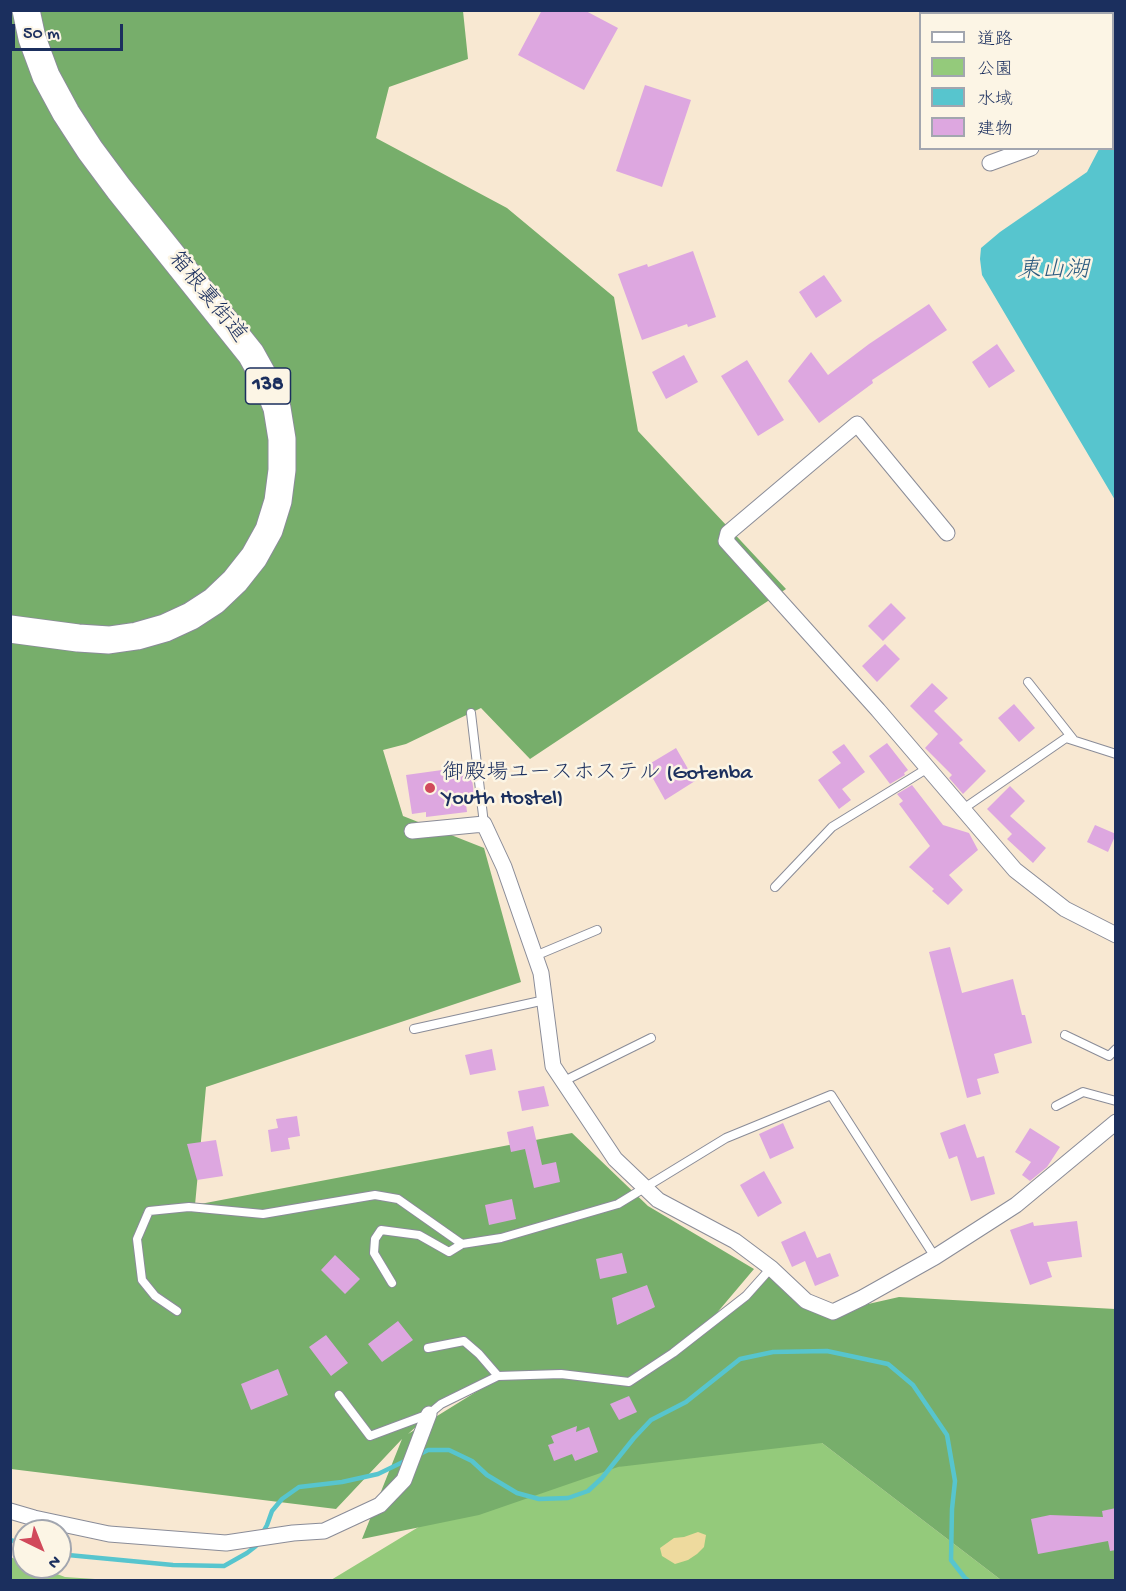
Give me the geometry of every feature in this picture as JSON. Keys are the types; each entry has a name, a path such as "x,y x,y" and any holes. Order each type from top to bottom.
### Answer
{"highway":[{"name":"箱根裏街道","path":"10,628 109,640 137,636 165,628 191,616 214,601 235,581 254,557 269,530 278,501 282,470 282,439 277,408 266,381 251,354 90,150 46,76 32,38 26,10"}],"street":[{"path":"990,164 1025,150"},
{"path":"947,533 857,424 728,533 726,541 878,710 1015,870 1065,909 1116,935"},
{"path":"412,831 484,824 504,867 541,973 553,1066 615,1158 658,1200 735,1241 771,1268 806,1301 833,1312 935,1257 1016,1205 1116,1122"},
{"path":"10,1511 109,1534 226,1543 324,1531 380,1505 404,1480 429,1414"}],"lane":[{"path":"1028,682 1074,740"},
{"path":"471,713 484,824"},
{"path":"963,809 1066,738 1116,754"},
{"path":"775,887 832,827 928,768"},
{"path":"535,956 597,930"},
{"path":"414,1029 544,1000"},
{"path":"1065,1035 1108,1056 1116,1049"},
{"path":"564,1081 651,1038"},
{"path":"1056,1106 1083,1092 1116,1101"},
{"path":"392,1283 374,1253 375,1239 381,1230 419,1235 449,1252 462,1244 501,1239 618,1204 726,1138 831,1095 935,1257"},
{"path":"177,1311 155,1296 142,1280 137,1239 149,1211 189,1207 263,1214 375,1195 398,1199 462,1244"},
{"path":"339,1395 370,1436 429,1414 441,1404 498,1376 561,1374 629,1382 673,1353 746,1296 771,1268"},
{"path":"428,1348 464,1341 480,1354 498,1376"}],"green space":[{"path":"11,11 463,11 468,59 389,87 376,138 507,208 614,297 638,431 786,589 530,759 481,708 406,744 383,750 403,816 484,848 521,982 206,1087 195,1205 572,1133 648,1206 754,1269 710,1321 765,1275 833,1312 899,1297 1115,1309 1115,1580 1001,1580 822,1443 618,1467 479,1515 362,1539 402,1439 336,1509 11,1469","holes":["492,1382 408,1434 441,1404"]},
{"path":"1115,11 1115,58 1114,12 950,12"},
{"path":"809,1436 822,1443 1001,1580 331,1580 483,1488"},
{"path":"10,1557 12,1558 12,1579 72,1577 110,1580 11,1580"}],"sand":[{"path":"698,1532 706,1535 704,1547 688,1560 675,1564 662,1556 660,1548 674,1538"}],"water":[{"name":"東山湖","path":"1114,132 1115,500 982,275 980,259 981,248 1000,232 1087,172 1098,150 1114,150"}],"building":[{"path":"542,10 584,10 618,28 584,90 518,55"},
{"path":"645,85 691,100 662,187 616,171"},
{"path":"693,251 716,317 688,327 687,324 642,340 618,274 647,264 648,267"},
{"path":"824,275 842,301 816,318 799,292"},
{"path":"929,304 947,330 872,380 873,383 819,423 788,381 811,352 828,375"},
{"path":"997,344 1015,371 989,388 972,362"},
{"path":"684,355 698,382 666,399 652,372"},
{"path":"747,360 784,420 758,436 721,376"},
{"path":"891,603 906,618 883,641 868,626"},
{"path":"885,644 900,659 877,682 862,666"},
{"path":"932,683 948,698 934,711 963,740 959,743 986,771 963,794 949,778 952,775 925,748 938,734 910,706"},
{"path":"1014,704 1035,728 1019,742 998,718"},
{"path":"887,743 908,770 904,773 905,775 890,784 869,756"},
{"path":"844,744 865,772 842,789 851,800 839,809 818,780 841,763 832,752"},
{"path":"676,748 695,781 665,800 646,766"},
{"path":"442,770 446,776 471,772 474,794 465,795 467,812 426,817 426,812 412,814 406,775"},
{"path":"912,785 943,825 969,833 978,850 949,875 963,890 948,905 909,867 930,846 899,804 903,801 897,794"},
{"path":"1010,786 1025,801 1010,816 1046,848 1033,863 1007,839 1012,834 987,809"},
{"path":"1095,825 1116,834 1108,852 1087,842"},
{"path":"950,947 962,993 1013,979 1032,1043 994,1054 999,1073 977,1079 981,1094 967,1098 929,952"},
{"path":"492,1049 496,1070 470,1075 465,1055"},
{"path":"544,1086 549,1106 522,1111 518,1091"},
{"path":"297,1116 300,1136 288,1138 290,1149 271,1152 268,1130 278,1128 276,1119"},
{"path":"783,1123 794,1148 770,1159 759,1134"},
{"path":"965,1124 977,1158 984,1156 995,1194 971,1201 957,1156 949,1159 940,1133"},
{"path":"533,1126 542,1165 556,1162 560,1182 534,1188 525,1149 511,1152 507,1132"},
{"path":"1030,1128 1060,1147 1047,1167 1030,1181 1022,1175 1031,1162 1015,1152"},
{"path":"216,1140 223,1176 197,1180 187,1144"},
{"path":"764,1171 782,1203 758,1217 740,1185"},
{"path":"512,1199 516,1219 489,1225 485,1205"},
{"path":"1077,1221 1082,1257 1047,1262 1052,1277 1030,1285 1010,1230 1033,1222 1034,1226"},
{"path":"805,1231 817,1258 830,1253 839,1276 815,1286 805,1261 792,1267 781,1242"},
{"path":"622,1253 627,1273 600,1279 596,1259"},
{"path":"335,1255 360,1279 345,1294 321,1270"},
{"path":"647,1285 655,1307 617,1325 612,1298"},
{"path":"398,1321 413,1340 382,1362 368,1344"},
{"path":"326,1335 348,1363 331,1376 309,1347"},
{"path":"278,1369 288,1395 251,1410 241,1384"},
{"path":"629,1396 637,1412 619,1420 610,1404"},
{"path":"577,1426 576,1432 589,1427 598,1452 575,1461 572,1454 554,1461 548,1445 554,1443 551,1436"},
{"path":"1116,1508 1116,1550 1110,1551 1108,1541 1038,1554 1031,1519 1050,1515 1103,1517 1102,1511"}],"waterway":[{"path":"418,1455 428,1450 449,1450 472,1461 487,1475 517,1493 539,1499 568,1498 588,1491 602,1478 651,1420 686,1402 740,1359 773,1352 827,1351 888,1364 913,1385 947,1435 955,1481 951,1560 968,1580"},
{"path":"262,1534 272,1511 282,1499 299,1487 342,1482 378,1474 407,1460"},
{"path":"72,1555 173,1565 224,1566 247,1553 256,1546 258,1541"}],"place":[{"name":"御殿場ユースホステル (Gotenba Youth Hostel)","path":"430,788"}]}
